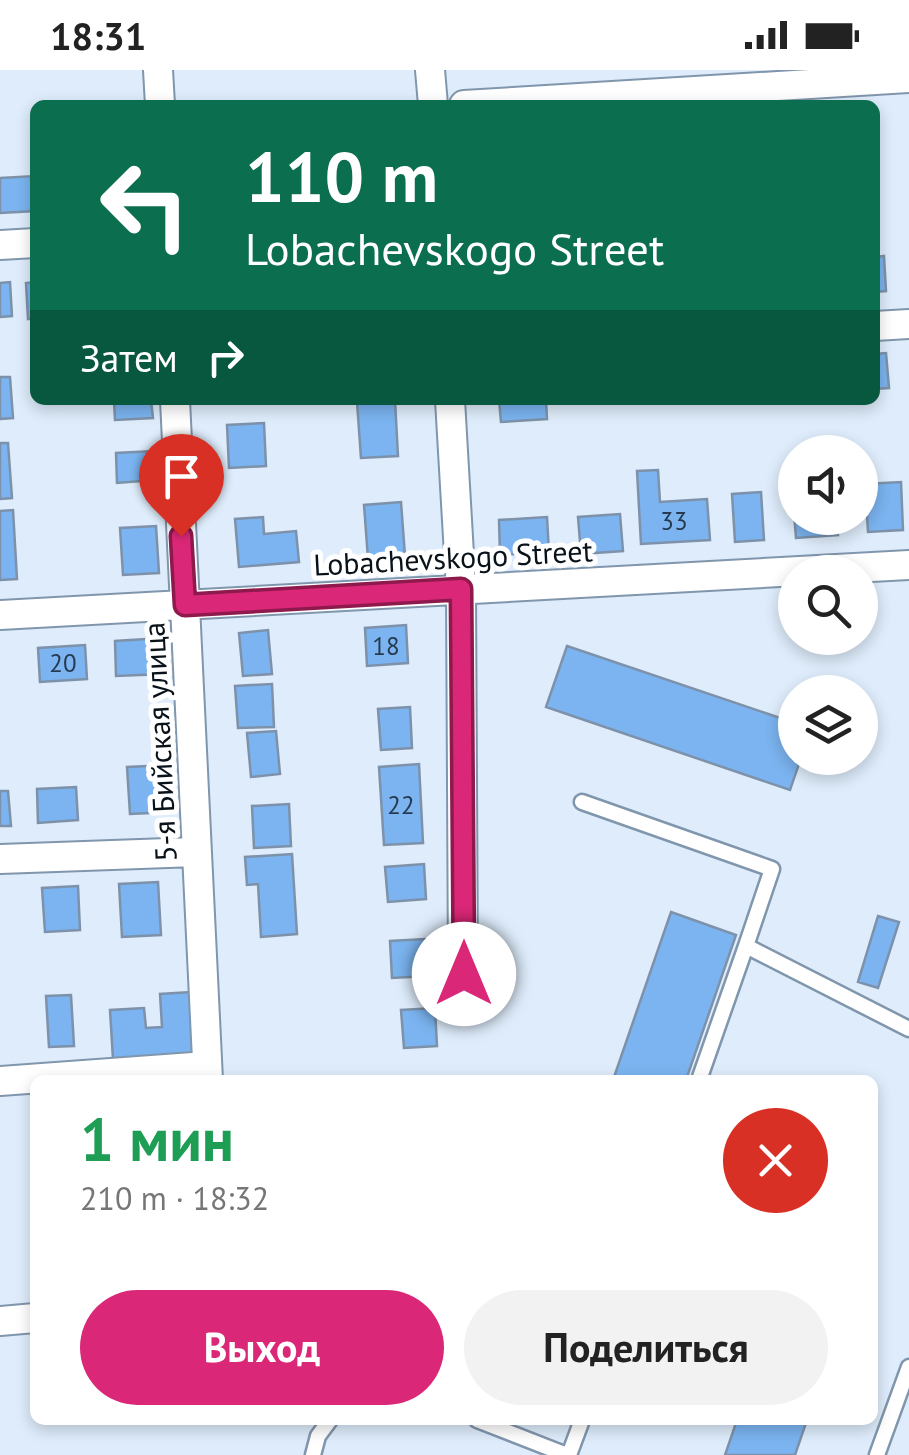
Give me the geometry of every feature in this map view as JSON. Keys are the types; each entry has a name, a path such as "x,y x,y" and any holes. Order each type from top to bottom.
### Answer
{"street":[{"path":"158,70 160,100"},
{"path":"430,70 433,100"},
{"path":"546,100 909,78"},
{"path":"0,245 30,243"},
{"path":"880,326 909,324"},
{"name":"5-я Бийская улица","path":"175,405 208,1073"},
{"path":"450,405 461,589 464,974"},
{"name":"Lobachevskogo Street","path":"0,615 909,565"},
{"path":"0,859 196,852"},
{"path":"162,1075 208,1073"},
{"path":"0,1082 30,1081"},
{"path":"0,1321 30,1318"}],"lane":[{"path":"582,802 772,870 701,1075"},
{"path":"746,946 909,1029"},
{"path":"877,1455 909,1367"},
{"path":"893,1418 909,1410"},
{"path":"313,1455 318,1436 326,1425"},
{"path":"490,1425 568,1455 580,1425"}],"building":[{"path":"30,176 30,211 0,213 0,178"},
{"path":"880,256 884,256 886,291 880,292"},
{"path":"10,282 12,316 0,317 0,283"},
{"path":"26,283 30,283 30,319 28,319"},
{"path":"886,353 889,388 880,389 880,354"},
{"path":"0,377 10,377 13,418 0,419"},
{"path":"114,405 152,405 153,418 115,420"},
{"path":"357,405 395,405 398,456 361,458"},
{"path":"499,405 546,405 547,419 501,422"},
{"path":"264,423 266,466 229,468 227,425"},
{"path":"0,443 8,443 12,498 0,499"},
{"path":"153,451 154,480 117,483 116,453"},
{"path":"658,470 660,502 707,499 710,540 641,544 637,471"},
{"path":"901,482 903,530 878,531 878,483"},
{"path":"761,492 764,540 735,542 732,494"},
{"path":"401,502 405,556 368,559 364,505"},
{"path":"13,510 17,579 0,580 0,511"},
{"path":"620,514 623,551 581,554 578,517"},
{"path":"263,517 264,534 296,531 299,562 239,567 235,519"},
{"path":"547,517 549,552 500,555 499,520"},
{"path":"156,526 159,573 123,575 120,528"},
{"path":"796,535 838,535 796,538"},
{"path":"406,625 408,663 367,666 365,628"},
{"path":"268,630 272,674 243,676 239,633"},
{"path":"162,638 164,674 116,676 115,641"},
{"path":"85,645 87,679 40,682 38,648"},
{"path":"567,646 778,717 778,775 795,775 790,790 546,707"},
{"path":"272,684 274,727 238,728 235,686"},
{"path":"410,707 412,748 381,750 378,709"},
{"path":"276,731 280,774 251,777 247,733"},
{"path":"419,764 423,843 384,845 379,767"},
{"path":"169,765 172,812 130,814 127,767"},
{"path":"76,787 78,820 38,823 37,789"},
{"path":"0,791 8,791 11,826 0,826"},
{"path":"289,804 291,846 254,848 252,806"},
{"path":"292,854 297,934 261,937 258,884 247,885 245,857"},
{"path":"424,864 426,899 388,902 385,867"},
{"path":"158,882 161,935 122,937 119,884"},
{"path":"78,886 80,930 45,932 42,888"},
{"path":"671,912 736,935 688,1075 615,1075"},
{"path":"878,916 899,922 878,988 858,982"},
{"path":"425,939 428,976 392,978 390,941"},
{"path":"191,992 195,1054 113,1059 110,1010 144,1008 146,1028 162,1027 160,994"},
{"path":"71,995 74,1046 49,1047 46,996"},
{"path":"435,1008 437,1046 404,1048 401,1010"},
{"path":"735,1425 805,1425 795,1455 725,1455"}],"route":[{"path":"181,536 185,605 461,589 464,974"}]}
